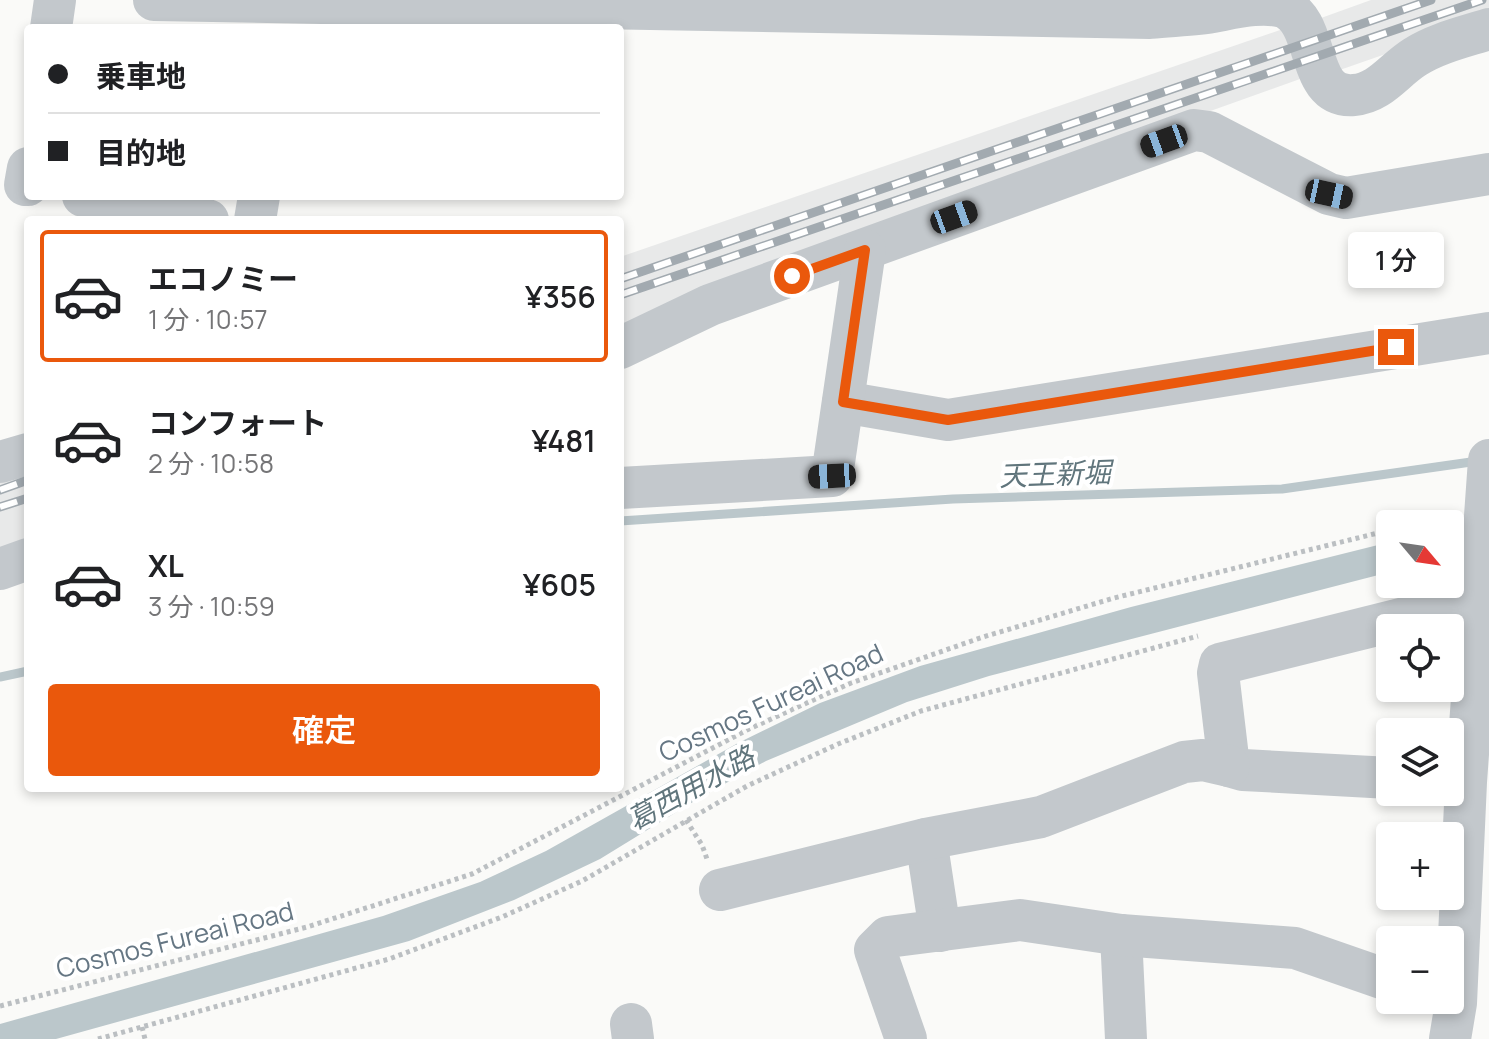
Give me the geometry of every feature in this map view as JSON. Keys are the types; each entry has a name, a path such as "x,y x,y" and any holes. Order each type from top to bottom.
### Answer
{"street":[{"path":"52,24 55,0"},
{"path":"154,0 290,15 348,1 1150,18 1200,14 1259,4 1301,6 1300,21 1310,41 1321,78 1332,90 1349,96 1380,86 1413,58 1436,46 1489,29"},
{"path":"172,24 176,1"},
{"path":"624,346 710,305 1194,130 1209,132 1329,194 1346,198 1489,174"},
{"path":"142,202 193,216"},
{"path":"624,488 832,476 865,250"},
{"path":"843,402 948,420 1489,333"},
{"path":"0,462 24,455"},
{"path":"1464,739 1483,604 1479,506"},
{"path":"0,569 24,560"},
{"path":"1229,766 1218,673 1220,664 1437,610 1483,604"},
{"path":"720,890 926,839 1041,817 1184,762 1203,760 1243,770 1376,777"},
{"path":"1460,806 1474,937 1464,970"},
{"path":"926,839 940,931"},
{"path":"906,1039 875,950 888,937 1020,920 1121,935 1295,948 1376,976"},
{"path":"1121,935 1126,1039"}],"path":[{"name":"Cosmos Fureai Road","path":"0,1006 307,927 472,874 749,729 851,683 983,637 1114,598 1376,533"},
{"path":"98,1039 389,959 502,917 582,881 747,786 838,744 921,711 1208,633"},
{"path":"686,820 702,845"},
{"path":"142,1027 145,1039"}],"shaded area":[{"path":"1371,0 1489,0 1489,18 1334,72 1321,18"},
{"path":"1283,29 1300,79 685,299 624,331 624,256"},
{"path":"24,462 24,545 0,554 0,471"}],"water":[{"name":"葛西用水路","path":"1376,546 1376,576 989,676 907,702 766,761 600,859 514,900 409,941 56,1039 0,1039 0,1024 383,916 480,882 546,851 738,743 820,703 920,666 1131,607"}],"waterway":[{"name":"天王新堀","path":"624,521 953,499 1282,489 1478,461"},
{"name":"天王新堀","path":"0,677 24,672"}],"railway":[{"path":"624,278 1431,0"},
{"path":"624,294 1482,0"},
{"path":"0,490 24,481"},
{"path":"0,507 24,499"}],"route":[{"path":"792,276 865,250 843,402 948,420 1396,347"}]}
